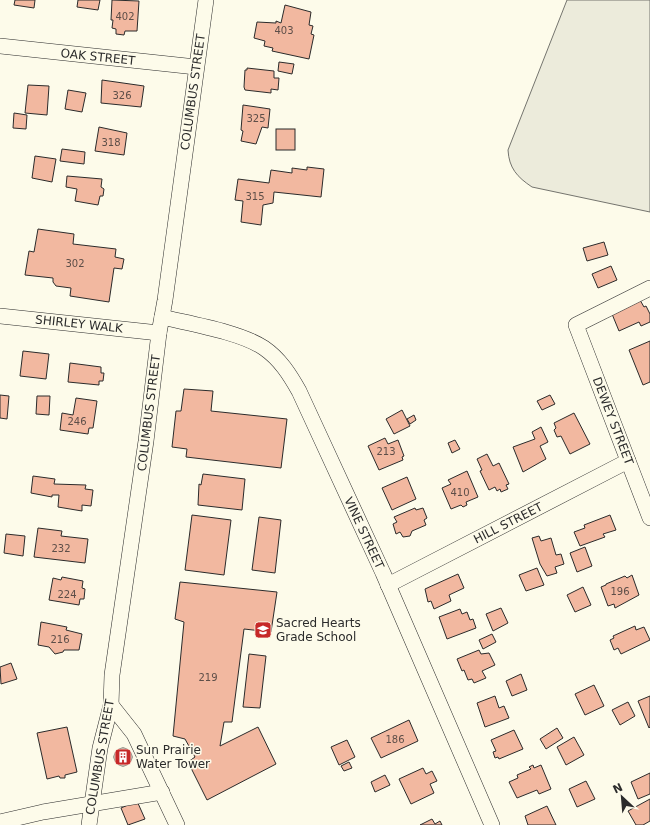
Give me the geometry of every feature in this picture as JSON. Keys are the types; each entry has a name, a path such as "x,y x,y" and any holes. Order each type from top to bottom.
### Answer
{"street":[{"name":"COLUMBUS STREET","path":"89,825 100,748 111,705 112,675 146,441 159,333 206,0"},
{"name":"OAK STREET","path":"0,46 196,67"},
{"name":"DEWEY STREET","path":"650,288 576,325 650,518"},
{"name":"SHIRLEY WALK","path":"0,316 159,333"},
{"name":"VINE STREET","path":"162,317 217,330 251,342 264,348 281,363 299,391 388,585 492,825"},
{"name":"HILL STREET","path":"388,585 628,461"},
{"path":"111,705 134,734 177,825"},
{"path":"0,822 162,792"}],"shaded area":[{"path":"567,0 650,0 650,212 532,187 518,176 510,162 508,150"}],"building":[{"path":"15,0 35,0 34,8 14,5"},
{"path":"78,0 100,0 98,10 77,7"},
{"path":"112,0 139,1 137,31 125,31 124,35 116,34 116,29 112,28 113,20 111,20"},
{"path":"285,5 311,12 309,25 313,26 311,34 314,35 309,59 272,51 273,48 264,46 265,41 254,38 257,22 276,23 276,21 281,23"},
{"path":"279,62 294,64 292,74 278,71"},
{"path":"247,68 274,71 274,78 279,78 278,90 271,89 271,93 245,90 245,70 247,70"},
{"path":"102,80 144,86 141,107 101,103"},
{"path":"28,85 49,86 47,115 25,113"},
{"path":"68,90 86,93 82,112 65,109"},
{"path":"243,105 270,109 268,128 262,127 256,144 241,141 243,131 241,130"},
{"path":"14,113 27,115 26,129 13,128"},
{"path":"99,127 127,133 124,155 95,151"},
{"path":"276,129 295,129 295,150 276,150"},
{"path":"62,149 85,152 84,164 60,161"},
{"path":"35,156 56,159 52,182 32,178"},
{"path":"307,167 324,169 321,197 274,192 273,203 263,205 261,225 241,222 243,201 235,200 238,179 269,183 271,170 292,173 292,168 307,170"},
{"path":"67,176 102,179 101,187 104,189 103,196 100,196 98,205 75,201 77,189 66,187"},
{"path":"38,229 74,234 73,244 116,249 115,257 124,259 122,269 114,268 109,302 70,296 71,288 56,286 53,282 53,278 25,275 29,251 34,252"},
{"path":"604,242 608,255 587,261 583,248"},
{"path":"611,266 617,280 598,288 592,274"},
{"path":"640,300 644,307 646,306 650,314 650,322 641,326 639,322 619,331 612,314"},
{"path":"650,341 650,382 643,385 629,350"},
{"path":"23,351 49,354 46,379 20,376"},
{"path":"70,363 101,367 101,373 104,373 103,381 99,381 99,385 68,382"},
{"path":"184,389 213,391 211,411 287,419 281,468 186,457 187,449 172,447 176,411 181,411"},
{"path":"0,395 9,396 7,419 0,418"},
{"path":"550,395 555,404 542,410 537,401"},
{"path":"37,396 50,396 49,415 36,414"},
{"path":"76,398 97,401 93,428 89,428 88,434 60,430 62,413 73,415"},
{"path":"402,410 410,426 394,434 386,419"},
{"path":"574,413 590,444 570,454 561,436 557,437 554,430 556,428 554,423"},
{"path":"414,415 416,420 410,424 407,419"},
{"path":"541,427 548,442 540,446 546,459 523,472 513,447 535,439 532,432"},
{"path":"385,438 388,444 398,440 404,456 402,457 403,460 379,470 368,446"},
{"path":"455,440 460,449 452,453 448,443"},
{"path":"487,454 493,466 499,463 509,484 506,485 508,489 501,492 500,489 497,491 495,487 489,490 480,471 482,470 477,459"},
{"path":"467,471 478,497 466,502 467,505 463,507 461,505 451,509 442,488 451,484 448,480"},
{"path":"203,474 245,479 242,510 198,505 199,484 201,485"},
{"path":"33,476 55,479 54,484 86,485 85,489 93,490 91,506 82,505 82,511 58,507 59,495 52,495 52,497 31,493"},
{"path":"407,477 416,499 392,510 382,488"},
{"path":"415,508 416,510 423,508 427,518 424,520 426,525 412,531 410,536 403,537 400,532 396,534 393,524 397,522 394,517"},
{"path":"192,515 231,520 224,575 185,570"},
{"path":"610,515 616,530 603,534 605,537 580,546 574,532 585,528 584,525"},
{"path":"259,517 281,520 275,573 252,570"},
{"path":"38,528 62,531 61,536 88,539 85,563 34,557"},
{"path":"6,534 25,536 23,556 4,553"},
{"path":"539,536 541,541 551,538 556,555 561,554 564,564 555,567 557,573 547,576 540,564 532,538"},
{"path":"585,547 592,566 577,572 570,553"},
{"path":"537,568 544,585 526,591 519,575"},
{"path":"458,574 464,588 449,595 451,601 434,609 431,601 428,602 425,589"},
{"path":"632,575 639,595 615,608 614,604 608,606 601,587 625,576 627,578"},
{"path":"62,577 83,581 82,588 85,589 84,599 80,599 79,605 49,600 53,578 61,580"},
{"path":"180,582 277,592 271,632 244,629 232,722 224,722 220,746 258,727 276,764 207,800 188,762 195,757 185,739 173,736 184,622 175,619"},
{"path":"583,587 591,605 575,612 567,595"},
{"path":"501,608 508,623 493,631 486,614"},
{"path":"460,609 462,614 467,612 470,620 473,619 476,628 447,639 439,617"},
{"path":"41,622 67,627 66,630 82,634 79,650 64,650 63,652 55,654 49,647 38,645"},
{"path":"635,626 636,630 644,627 650,640 621,654 618,648 614,650 610,640 614,638 613,636"},
{"path":"492,634 496,642 483,649 479,640"},
{"path":"479,650 481,654 489,653 495,665 482,671 486,678 474,683 472,679 468,680 457,659"},
{"path":"249,654 266,656 260,708 243,707"},
{"path":"11,663 17,679 1,684 0,667"},
{"path":"521,674 527,690 512,696 506,681"},
{"path":"594,685 604,706 585,715 575,694"},
{"path":"495,696 499,708 504,706 509,718 485,727 477,703"},
{"path":"650,696 650,727 649,728 638,701"},
{"path":"628,702 635,716 620,725 612,710"},
{"path":"409,720 418,741 381,758 371,738"},
{"path":"67,727 77,772 65,775 65,778 60,778 59,776 47,779 37,733"},
{"path":"557,728 563,738 546,749 540,739"},
{"path":"514,730 523,749 499,759 498,757 495,758 493,752 496,751 491,740"},
{"path":"574,737 584,755 566,765 557,747"},
{"path":"347,740 355,757 339,765 331,747"},
{"name":"Sun Prairie Water Tower","path":"123,748 129,751 132,757 129,763 123,766 117,763 114,757 117,751"},
{"path":"349,762 352,768 344,771 341,766"},
{"path":"533,765 534,768 541,765 551,789 539,794 537,790 517,798 509,782 518,778 517,775 531,769 529,767"},
{"path":"423,768 426,774 432,771 437,781 430,784 434,793 411,804 399,779"},
{"path":"650,773 650,794 638,799 631,782"},
{"path":"385,775 390,785 375,792 371,782"},
{"path":"586,781 595,799 577,807 569,789"},
{"path":"650,799 650,821 643,825 636,825 628,811"},
{"path":"137,801 145,819 128,825 121,808"},
{"path":"547,806 556,825 528,825 525,816"},
{"path":"432,819 435,824 440,821 442,825 420,825"}],"place":[{"name":"Sacred Hearts Grade School","path":"263,630"},
{"name":"Sun Prairie Water Tower","path":"123,757"}]}
